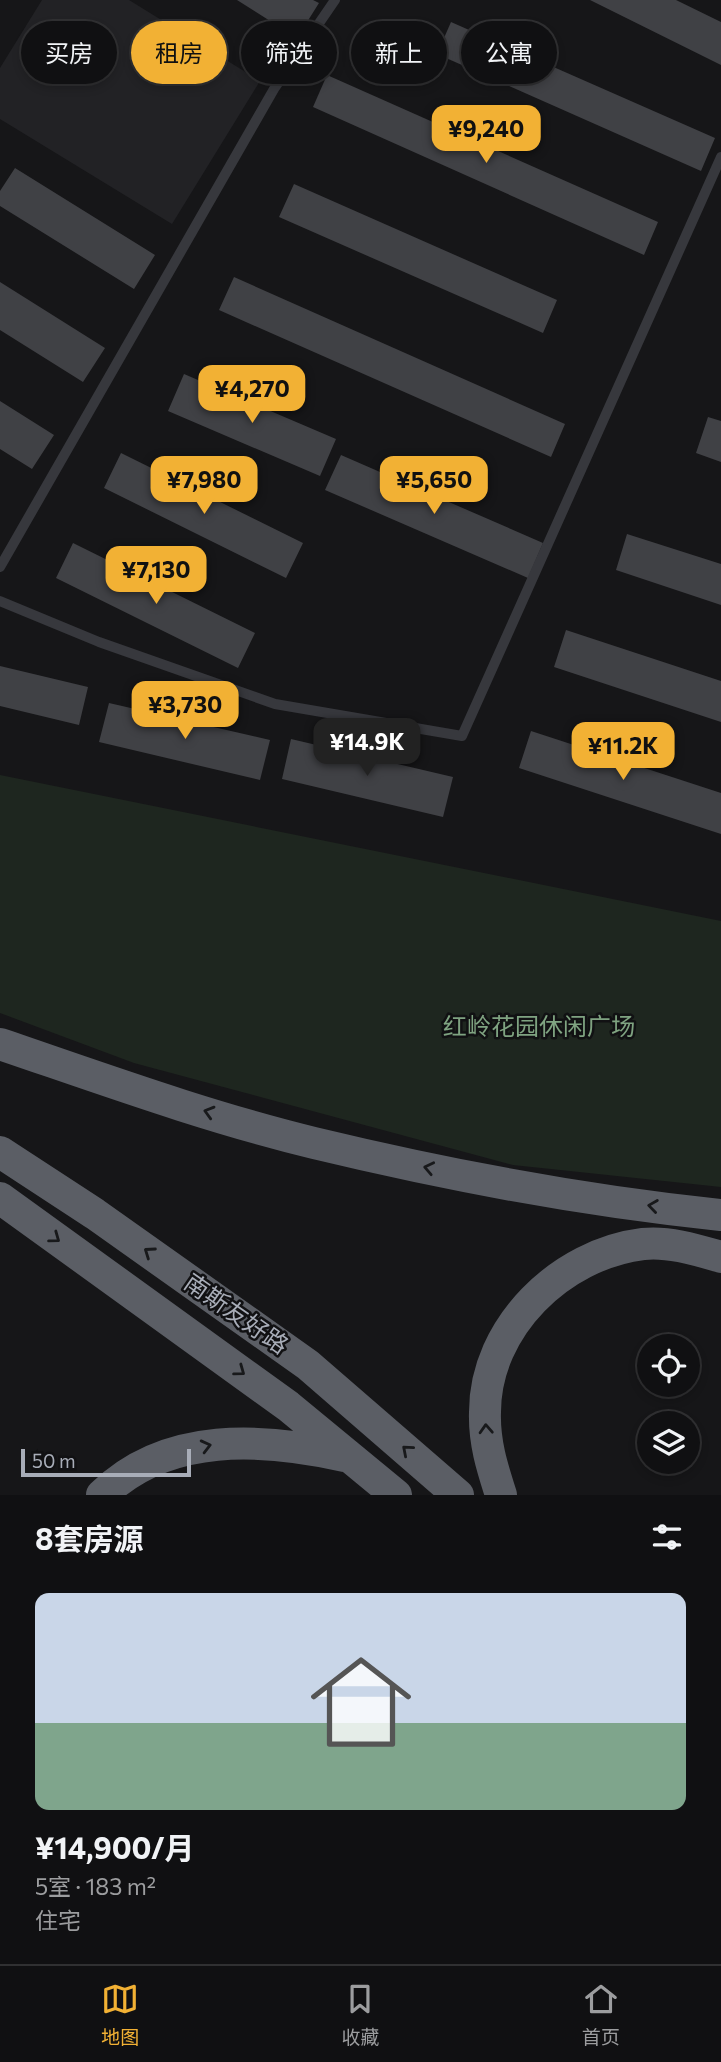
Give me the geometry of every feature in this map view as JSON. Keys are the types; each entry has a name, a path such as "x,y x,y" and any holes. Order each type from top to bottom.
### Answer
{"highway":[{"path":"0,1044 150,1095 312,1142 474,1178 721,1215"},
{"name":"南斯友好路","path":"0,1152 95,1214 308,1365 458,1495"},
{"name":"南斯友好路","path":"0,1198 288,1406 396,1495"},
{"path":"501,1495 487,1451 485,1409 494,1362 514,1322 549,1282 600,1255 644,1244 693,1248 721,1257"},
{"path":"102,1495 119,1478 163,1456 218,1443 292,1444 351,1458"}],"lane":[{"path":"0,567 274,89 335,0"},
{"path":"0,601 99,642 275,704 462,736 721,157"}],"shaded area":[{"path":"42,0 129,0 163,21 131,21 131,84 227,84 227,61 241,69 241,84 258,84 172,224 0,119 0,68 21,34 21,84 117,84 117,21 29,21"}],"green space":[{"name":"红岭花园休闲广场","path":"0,775 721,921 721,1187 513,1165 134,1063 0,1013"}],"building":[{"path":"237,0 313,0 319,3 308,21 270,21"},
{"path":"590,0 676,0 721,22 721,65"},
{"path":"451,22 461,26 461,65 447,58 447,31"},
{"path":"557,69 715,138 701,171 505,84 557,84"},
{"path":"337,79 658,222 644,255 313,107 323,84 337,84"},
{"path":"15,168 155,255 134,289 0,206 0,191"},
{"path":"294,184 557,300 543,333 279,217"},
{"path":"234,277 565,424 551,457 219,310"},
{"path":"0,282 105,348 83,382 0,330"},
{"path":"184,374 336,439 320,476 168,411"},
{"path":"0,401 54,435 32,469 0,449"},
{"path":"708,417 721,421 721,462 696,453"},
{"path":"121,453 303,543 286,578 104,488"},
{"path":"341,455 543,543 528,578 325,490"},
{"path":"627,534 721,564 721,605 616,570"},
{"path":"73,543 255,633 238,668 56,578"},
{"path":"566,630 721,681 721,722 554,667"},
{"path":"0,666 88,687 79,725 0,706"},
{"path":"109,703 270,740 260,780 99,742"},
{"path":"531,731 721,793 721,834 519,768"},
{"path":"291,739 453,777 443,817 282,779"}]}
